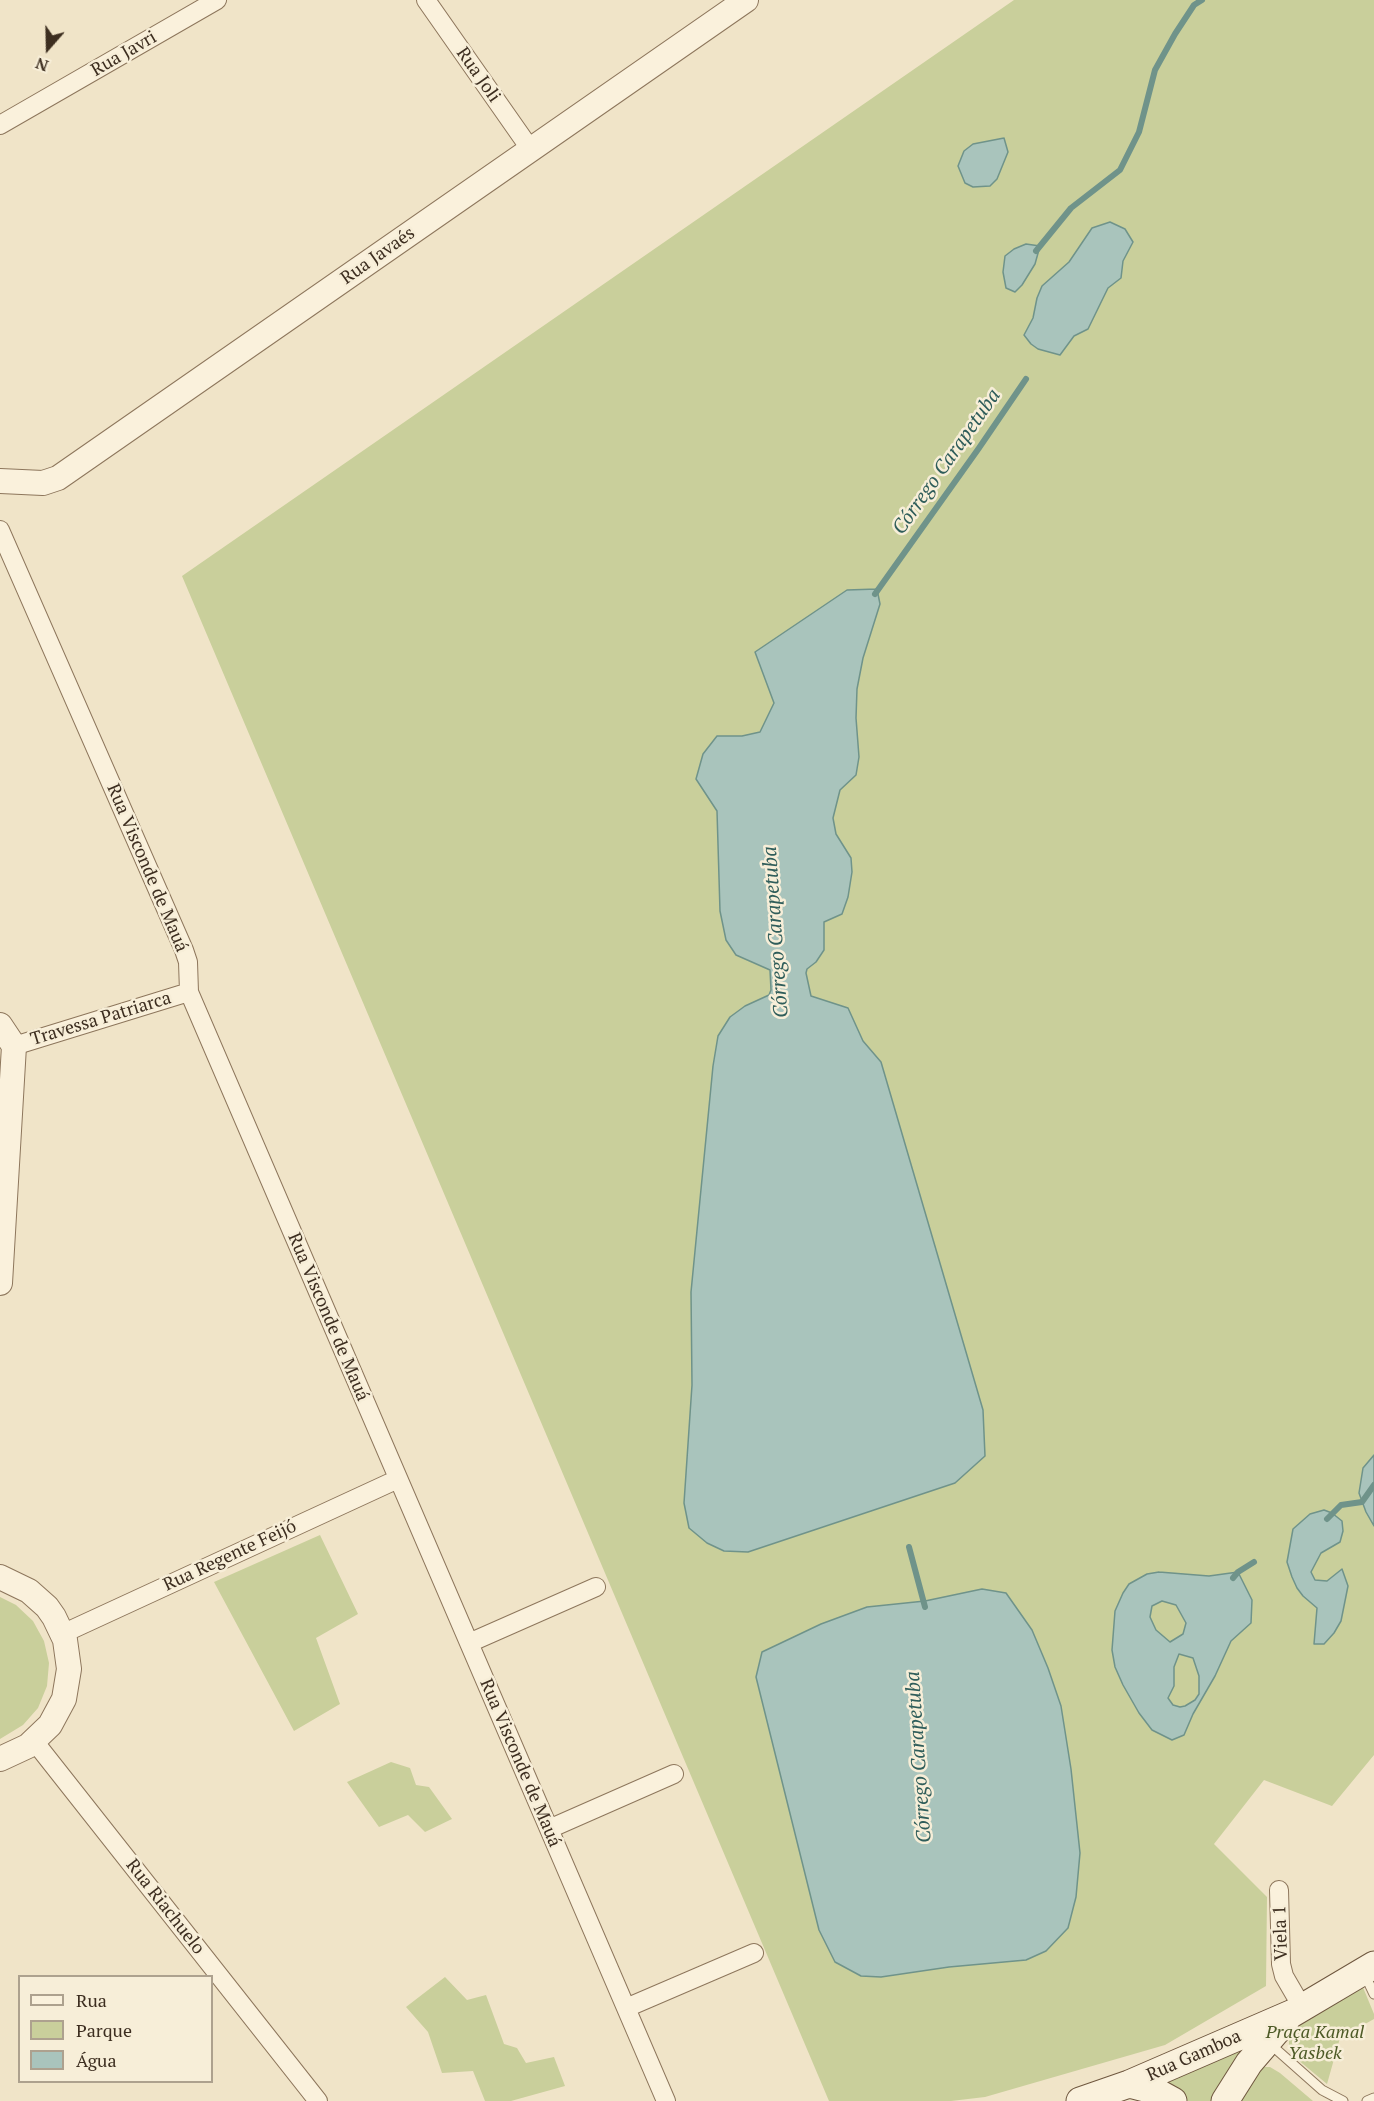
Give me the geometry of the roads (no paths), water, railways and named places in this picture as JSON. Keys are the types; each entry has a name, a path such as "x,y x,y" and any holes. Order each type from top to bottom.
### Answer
{"main road":[{"name":"Rua Gamboa","path":"1080,2101 1129,2084 1370,1977"},
{"name":"Rua Gamboa","path":"1225,2101 1249,2063 1298,2010"},
{"path":"1129,2084 1153,2090 1173,2101"}],"street":[{"name":"Rua Javri","path":"0,125 217,0"},
{"name":"Rua Joli","path":"426,0 531,150"},
{"name":"Rua Javaés","path":"0,481 43,483 58,478 746,0"},
{"name":"Rua Visconde de Mauá","path":"0,531 184,950 188,962 189,993 666,2101"},
{"name":"Travessa Patriarca","path":"14,1046 189,993"},
{"path":"0,1025 14,1046 0,1283"},
{"name":"Rua Regente Feijó","path":"62,1634 398,1479"},
{"path":"0,1578 18,1584 38,1599 54,1617 62,1634 69,1659 67,1689 56,1717 34,1741 19,1751 0,1759"},
{"path":"469,1643 596,1587"},
{"name":"Rua Riachuelo","path":"34,1741 318,2101"},
{"path":"549,1829 674,1774"},
{"name":"Viela 1","path":"1279,1890 1281,1964 1298,2010"},
{"path":"626,2008 754,1953"}],"lane":[{"path":"1267,2041 1322,2090 1343,2101"},
{"path":"1366,2101 1374,2098"}],"water":[{"path":"1004,138 1008,152 997,179 990,186 973,187 965,183 958,166 964,151 973,144"},
{"path":"1110,222 1125,229 1133,242 1123,261 1121,278 1108,288 1088,329 1074,336 1060,355 1038,349 1024,335 1033,318 1042,286 1069,262 1092,228"},
{"path":"1026,244 1040,246 1035,264 1015,292 1006,288 1003,272 1005,256"},
{"path":"877,589 880,604 863,658 857,689 856,718 859,757 856,775 840,790 833,818 836,834 851,858 852,872 848,897 842,914 824,922 824,950 806,973 811,996 848,1008 863,1041 881,1062 983,1410 985,1456 955,1483 748,1552 724,1551 707,1543 689,1528 684,1503 692,1385 691,1292 713,1066 718,1036 730,1017 745,1006 769,995 771,990 770,970 736,955 726,940 720,911 717,811 696,779 703,754 717,736 742,736 760,732 774,703 755,652 847,590"},
{"path":"1374,1455 1374,1526 1359,1493 1363,1468"},
{"path":"1324,1510 1342,1521 1343,1531 1340,1542 1321,1553 1311,1572 1315,1580 1327,1581 1342,1569 1348,1586 1341,1621 1334,1633 1324,1644 1314,1644 1317,1608 1297,1588 1287,1562 1293,1529 1310,1514"},
{"path":"1159,1572 1209,1576 1238,1572 1252,1600 1251,1623 1231,1641 1184,1735 1172,1740 1152,1730 1139,1713 1115,1667 1112,1650 1115,1611 1123,1593 1129,1584 1147,1574","holes":["1162,1601 1176,1605 1186,1623 1183,1634 1170,1642 1156,1630 1150,1617 1152,1606","1179,1654 1193,1658 1199,1676 1199,1694 1195,1700 1180,1707 1173,1705 1168,1698 1174,1686 1174,1667"]},
{"path":"982,1589 1006,1593 1032,1630 1061,1706 1071,1769 1080,1853 1076,1897 1068,1928 1046,1951 1026,1960 949,1967 881,1977 861,1976 835,1962 819,1930 756,1677 762,1652 821,1624 867,1607 925,1601"}],"waterway":[{"name":"Córrego Carapetuba","path":"1036,251 1071,208 1120,170 1139,132 1155,70 1194,5 1202,0"},
{"name":"Córrego Carapetuba","path":"875,594 1026,379"},
{"path":"1327,1519 1341,1505 1362,1502 1374,1485"},
{"name":"Córrego Carapetuba","path":"909,1547 925,1607"},
{"path":"1233,1578 1254,1562"}],"park label":[{"name":"Praça Kamal Yasbek","path":"1315,2043"}]}
